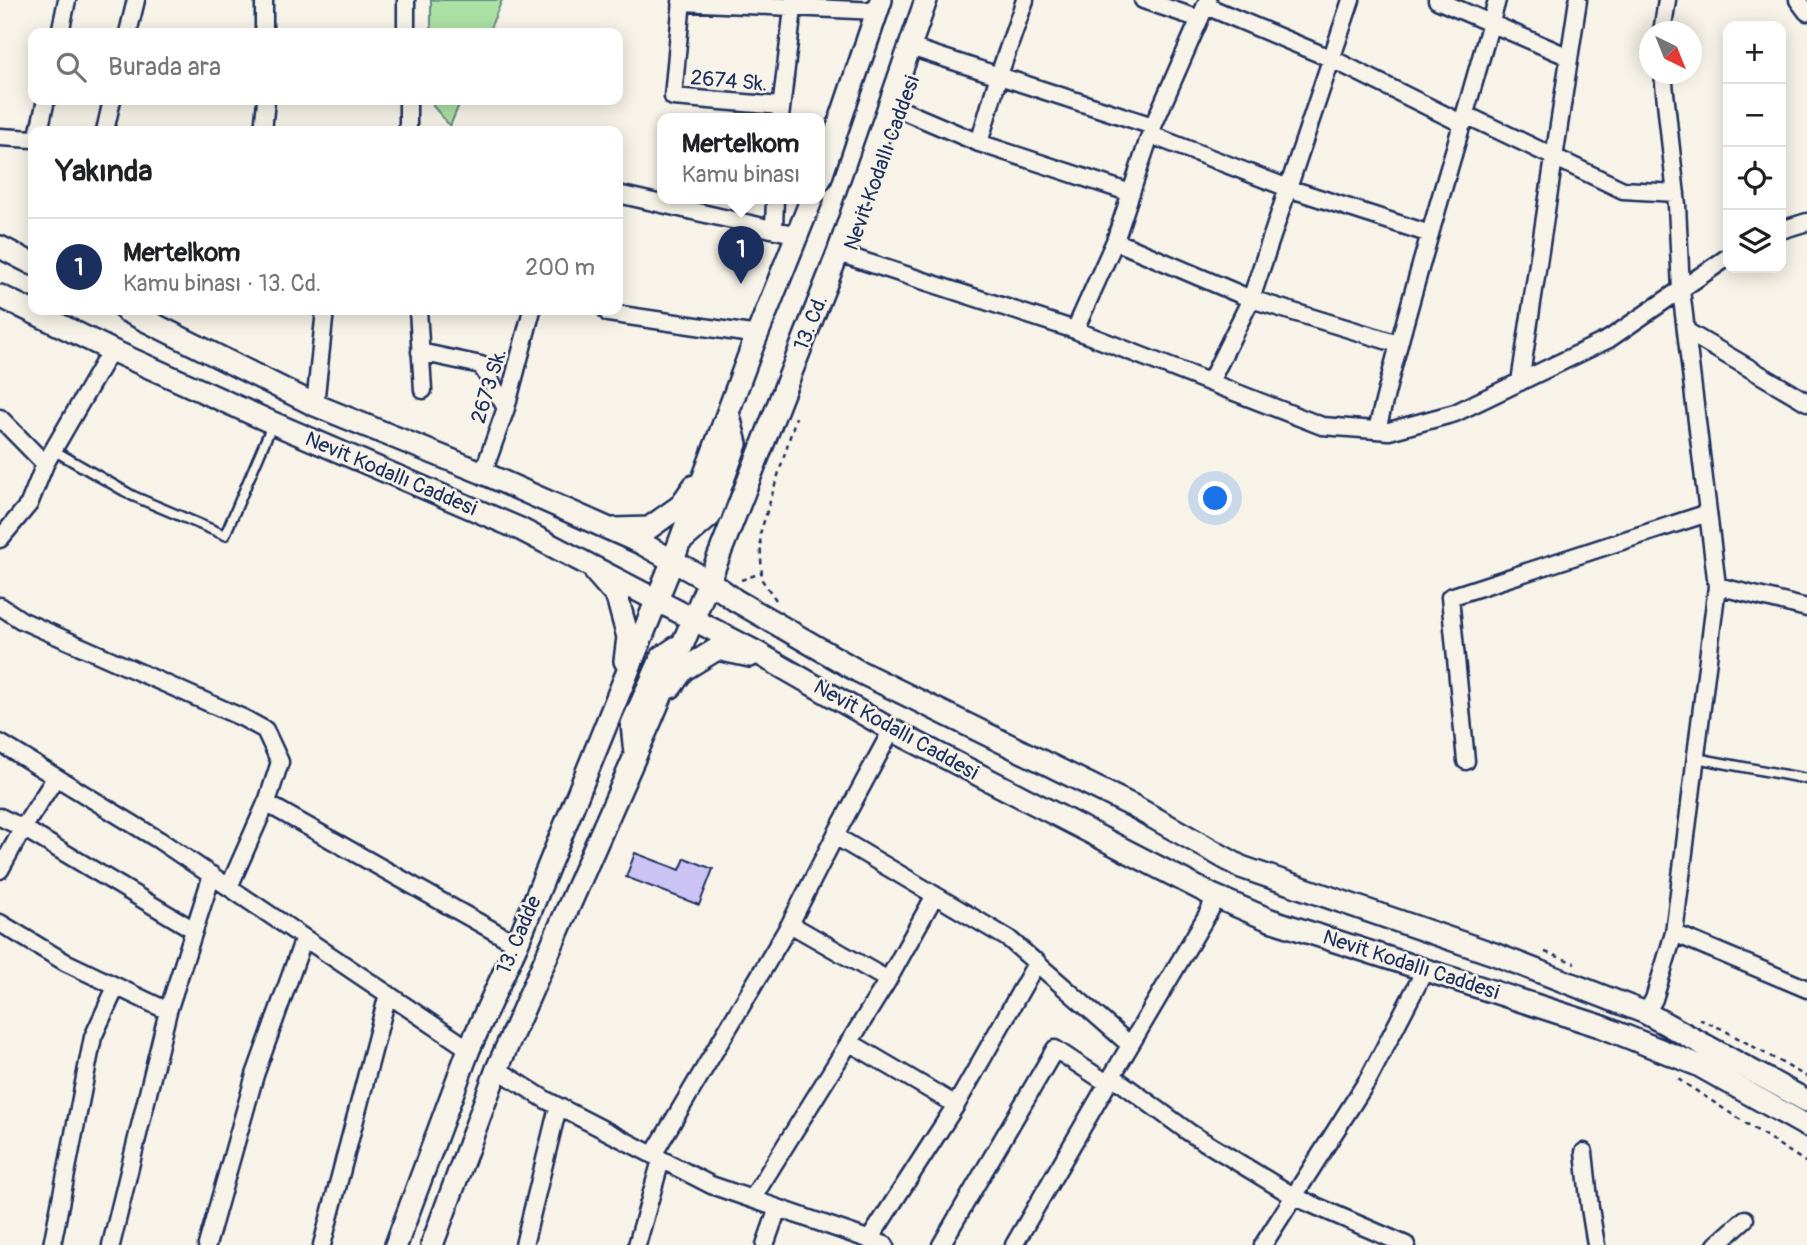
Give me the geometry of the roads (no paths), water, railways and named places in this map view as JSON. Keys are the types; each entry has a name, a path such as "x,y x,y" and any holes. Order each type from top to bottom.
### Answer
{"main road":[{"name":"13. Cd.","path":"685,642 838,253 926,0"},
{"path":"825,165 879,6"},
{"path":"656,599 810,204"},
{"path":"0,247 28,261"},
{"name":"Nevit Kodallı Caddesi","path":"0,296 28,310"},
{"name":"Nevit Kodallı Caddesi","path":"39,315 273,424 524,531 771,660 890,729 1214,896 1270,920 1600,1026 1698,1065 1807,1126"},
{"name":"Nevit Kodallı Caddesi","path":"135,315 315,405 483,473 641,543 676,551 735,600 858,671 1133,806 1241,867 1494,954 1646,1013 1807,1101"},
{"path":"676,551 710,516 736,444 728,412"},
{"path":"608,529 649,528 680,506 708,468"},
{"path":"524,531 556,533 610,558 629,585"},
{"path":"587,564 617,597 620,606 628,637 623,683"},
{"name":"13. Cadde","path":"396,1245 469,1049 517,944 656,599"},
{"path":"635,755 632,724 662,657 685,642"},
{"name":"13. Cadde","path":"432,1245 497,1069 685,642"},
{"path":"657,705 683,670 717,649 771,660"}],"street":[{"path":"61,28 67,0"},
{"path":"129,28 136,0"},
{"path":"264,0 264,28"},
{"path":"405,0 406,28"},
{"path":"979,143 1025,0"},
{"path":"1143,0 1205,9 1332,60 1623,190 1676,192"},
{"path":"1210,383 1251,299 1351,0"},
{"path":"1437,0 1569,57"},
{"path":"1377,430 1398,344 1465,119 1496,0"},
{"path":"1520,382 1578,0"},
{"path":"1664,21 1667,0"},
{"path":"1798,0 1807,12"},
{"path":"682,1 879,6"},
{"name":"2674 Sk.","path":"682,1 673,97 780,112"},
{"path":"780,112 794,4"},
{"path":"1075,330 1115,241 1152,130 1205,9"},
{"path":"910,47 999,75 1152,130 1288,188 1430,234"},
{"path":"1646,1013 1654,999 1674,933 1717,586 1681,290 1676,192 1664,84"},
{"path":"40,126 45,105"},
{"path":"106,126 111,105"},
{"path":"263,126 266,105"},
{"path":"408,105 408,126"},
{"path":"890,105 979,143 1131,194"},
{"path":"0,137 28,139"},
{"path":"623,195 657,203"},
{"path":"663,204 798,235"},
{"path":"774,229 775,204"},
{"path":"1786,228 1807,222"},
{"path":"1115,241 1251,299 1398,344"},
{"path":"838,253 1075,330 1322,426 1389,431 1455,413 1609,339 1723,261"},
{"path":"315,405 324,315"},
{"path":"418,315 423,390"},
{"name":"2673 Sk.","path":"483,473 506,408 531,315"},
{"path":"622,315 758,335"},
{"path":"1686,331 1807,402"},
{"path":"0,539 29,504 49,457 111,350"},
{"path":"421,352 481,365 506,408"},
{"path":"0,418 49,457"},
{"path":"1466,761 1450,597 1708,513"},
{"path":"1717,586 1807,608"},
{"path":"0,606 21,620 265,730 281,762 229,887"},
{"path":"637,1245 657,1157 790,924 887,740 890,729"},
{"path":"0,743 159,840 469,1049"},
{"path":"0,870 23,828 57,777"},
{"path":"266,803 517,944"},
{"path":"0,817 194,930"},
{"path":"835,835 1009,939 1129,1044"},
{"path":"111,1245 168,1011 212,875"},
{"path":"752,1199 888,981 935,895"},
{"path":"1014,1245 1129,1044 1210,910 1214,896"},
{"path":"0,923 65,962 168,1011"},
{"path":"790,924 888,981"},
{"path":"1674,933 1807,989"},
{"path":"207,1245 255,1075 304,938"},
{"path":"869,1240 956,1105 1037,962"},
{"path":"1263,1245 1369,1078 1425,970"},
{"path":"52,1245 93,1037 116,987"},
{"path":"322,1245 388,995"},
{"path":"849,1042 956,1105"},
{"path":"941,1245 1055,1049 1110,1080 1295,1197 1406,1245"},
{"path":"497,1069 558,1107 711,1185 885,1245"},
{"path":"524,1245 558,1107"},
{"path":"1584,1152 1596,1245"},
{"path":"765,1245 778,1208"},
{"path":"1716,1245 1745,1219"}],"lane":[{"path":"49,457 225,535 273,424"},
{"path":"1696,758 1807,779"}],"place":[{"name":"Mertelkom","path":"741,284"}]}
